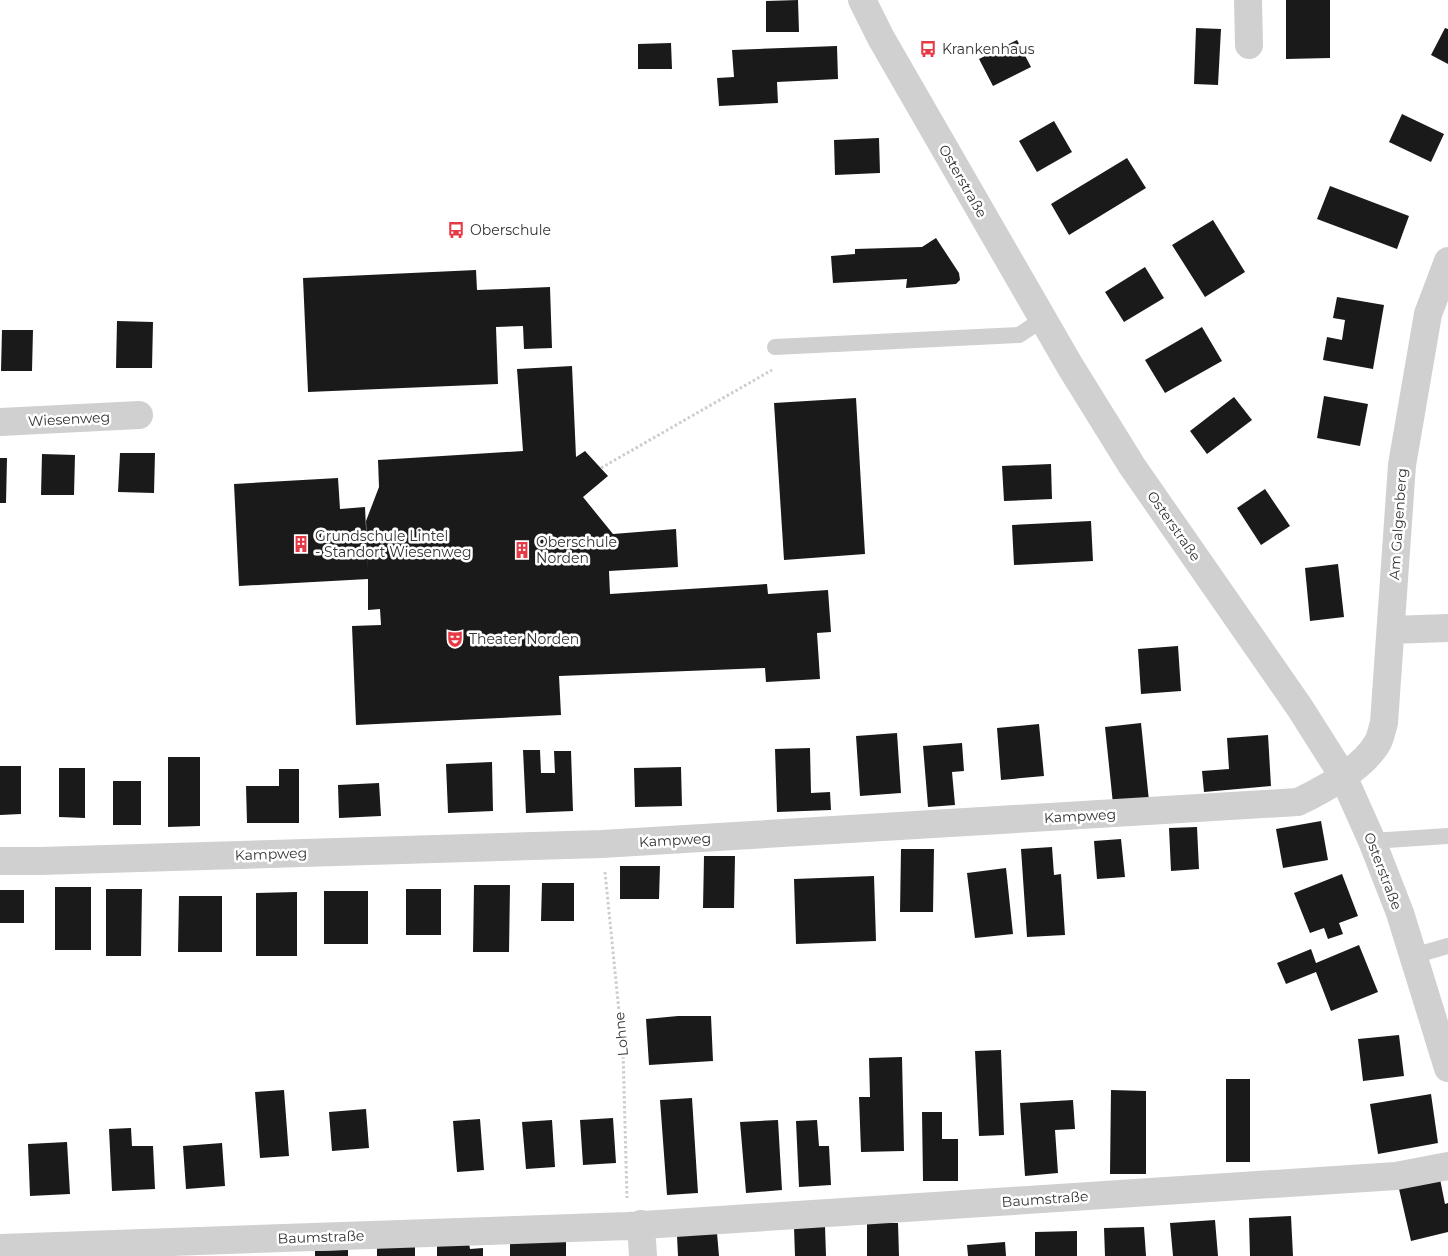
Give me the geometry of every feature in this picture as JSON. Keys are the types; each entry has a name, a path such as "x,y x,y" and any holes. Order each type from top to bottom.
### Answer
{"street":[{"name":"Osterstraße","path":"862,0 881,38 1043,319 1132,466 1300,708 1343,776 1372,841 1400,913 1448,1068"},
{"path":"1248,0 1249,45"},
{"name":"Am Galgenberg","path":"1343,776 1363,760 1378,742 1384,723 1402,465 1428,314 1448,262"},
{"name":"Wiesenweg","path":"0,422 139,415"},
{"path":"1391,630 1448,628"},
{"name":"Kampweg","path":"0,861 602,844 1298,802 1324,789 1343,776"},
{"name":"Baumstraße","path":"0,1248 634,1225 1396,1176 1448,1166"},
{"path":"634,1225 643,1256"}],"lane":[{"path":"775,347 1018,334 1043,319"},
{"path":"1372,841 1448,836"},
{"path":"1413,956 1448,946"}],"path":[{"path":"600,468 772,370 782,370"},
{"name":"Lohne","path":"602,844 623,1051 634,1225"}],"building":[{"path":"798,0 799,32 766,32 766,1"},
{"path":"1286,0 1330,0 1330,58 1286,59"},
{"path":"1196,28 1221,29 1218,85 1194,84"},
{"path":"1445,28 1448,29 1448,64 1431,55"},
{"path":"1017,40 1031,67 993,86 979,59"},
{"path":"671,43 672,69 638,69 638,44"},
{"path":"837,46 838,79 777,82 778,103 719,106 717,78 734,77 732,50"},
{"path":"1402,114 1444,134 1431,162 1389,142"},
{"path":"1054,121 1072,152 1037,172 1019,141"},
{"path":"879,138 880,173 835,175 834,140"},
{"path":"1127,158 1146,188 1069,235 1051,204"},
{"path":"1330,186 1409,216 1397,249 1317,219"},
{"path":"1213,220 1245,272 1205,297 1172,245"},
{"path":"936,238 959,273 960,280 956,284 906,288 907,279 833,283 831,256 855,254 855,249 922,247"},
{"path":"1145,267 1164,298 1124,322 1105,292"},
{"path":"476,270 477,290 550,287 552,348 524,349 523,326 496,327 498,384 308,392 303,278"},
{"path":"1337,297 1384,305 1373,369 1323,360 1327,337 1342,340 1345,320 1333,318"},
{"path":"117,321 153,322 152,368 116,368"},
{"path":"1202,327 1222,361 1165,393 1145,360"},
{"path":"2,330 33,330 32,371 1,371"},
{"name":"Oberschule Norden","path":"572,366 576,457 585,451 608,476 583,497 613,534 676,529 678,567 609,571 610,594 767,584 768,594 828,590 831,632 817,633 820,679 766,682 765,668 559,676 561,715 356,725 352,626 381,625 380,609 368,610 368,579 239,586 234,484 338,478 340,509 365,507 368,571 366,521 379,487 378,460 523,451 517,369"},
{"path":"1324,396 1368,404 1360,446 1317,438"},
{"path":"1234,397 1252,420 1207,454 1190,431"},
{"path":"856,398 865,554 784,560 774,403"},
{"path":"120,453 155,453 154,493 118,492"},
{"path":"42,454 75,455 74,495 41,495"},
{"path":"0,458 7,458 6,503 0,503"},
{"path":"1051,464 1052,499 1004,501 1002,466"},
{"path":"1265,489 1290,526 1261,545 1237,508"},
{"path":"1091,521 1093,561 1014,565 1012,525"},
{"path":"1338,564 1344,617 1310,621 1305,568"},
{"path":"1178,646 1181,691 1141,694 1138,649"},
{"path":"1141,723 1149,801 1113,804 1105,727"},
{"path":"1039,724 1044,776 1001,780 997,728"},
{"path":"897,733 901,793 860,796 856,736"},
{"path":"1268,735 1271,786 1204,792 1202,771 1229,769 1227,738"},
{"path":"962,743 964,771 952,772 955,805 928,807 923,746"},
{"path":"810,748 811,793 830,792 831,810 777,812 775,749"},
{"path":"523,750 540,750 541,773 555,773 554,751 571,751 573,811 526,813"},
{"path":"168,757 200,757 200,826 168,827"},
{"path":"492,762 493,811 448,813 446,764"},
{"path":"0,766 21,766 21,814 0,815"},
{"path":"681,767 682,806 635,807 634,768"},
{"path":"59,768 85,768 85,818 59,817"},
{"path":"279,769 299,769 299,823 247,823 246,786 279,786"},
{"path":"113,781 141,781 141,825 113,825"},
{"path":"379,783 381,816 339,818 338,785"},
{"path":"1321,821 1328,860 1283,868 1276,829"},
{"path":"1197,827 1199,869 1171,871 1169,828"},
{"path":"1121,839 1125,877 1097,879 1094,841"},
{"path":"1052,847 1054,875 1061,874 1065,935 1027,937 1021,849"},
{"path":"901,849 934,849 933,912 900,912"},
{"path":"704,856 735,856 734,908 703,908"},
{"path":"620,866 660,866 659,899 620,899"},
{"path":"1006,868 1013,934 975,938 967,873"},
{"path":"1342,874 1358,916 1339,923 1343,934 1328,939 1324,928 1310,933 1294,893"},
{"path":"874,876 876,941 796,944 794,879"},
{"path":"542,883 574,883 574,921 541,921"},
{"path":"474,885 510,885 509,952 473,952"},
{"path":"55,887 91,887 91,950 55,950"},
{"path":"106,889 142,889 141,956 106,956"},
{"path":"406,889 441,889 441,935 406,935"},
{"path":"0,890 24,890 24,923 0,923"},
{"path":"324,891 368,891 368,944 324,944"},
{"path":"297,892 297,956 256,956 256,893"},
{"path":"179,896 222,896 222,952 178,952"},
{"path":"1359,945 1378,992 1331,1011 1316,972 1286,984 1277,963 1311,949 1316,963"},
{"path":"678,1016 711,1016 713,1061 649,1065 646,1019"},
{"path":"1399,1035 1404,1076 1363,1081 1358,1039"},
{"path":"1001,1050 1004,1135 979,1136 975,1051"},
{"path":"902,1057 904,1151 861,1152 859,1097 870,1097 869,1058"},
{"path":"1226,1079 1250,1079 1250,1162 1226,1162"},
{"path":"284,1090 289,1156 260,1158 255,1092"},
{"path":"1111,1090 1146,1091 1146,1174 1110,1174"},
{"path":"1431,1094 1438,1143 1378,1154 1370,1104"},
{"path":"692,1098 698,1193 667,1195 660,1100"},
{"path":"1073,1100 1075,1129 1055,1130 1058,1173 1025,1176 1020,1103"},
{"path":"366,1109 369,1148 332,1151 329,1112"},
{"path":"922,1112 942,1112 942,1139 958,1139 958,1181 923,1181"},
{"path":"613,1118 616,1163 583,1165 580,1120"},
{"path":"480,1119 484,1170 457,1172 453,1121"},
{"path":"552,1120 555,1167 526,1169 522,1122"},
{"path":"778,1120 782,1190 746,1193 740,1122"},
{"path":"817,1120 819,1146 829,1146 831,1185 799,1187 796,1121"},
{"path":"131,1128 132,1146 153,1146 155,1189 112,1191 109,1129"},
{"path":"67,1142 70,1194 30,1196 28,1144"},
{"path":"222,1143 225,1186 186,1189 183,1146"},
{"path":"1440,1179 1445,1204 1448,1203 1448,1232 1411,1241 1399,1189"},
{"path":"1291,1216 1293,1256 1250,1256 1249,1218"},
{"path":"1215,1220 1218,1256 1173,1256 1170,1223"},
{"path":"867,1223 898,1223 899,1256 867,1256"},
{"path":"825,1226 826,1256 795,1256 794,1227"},
{"path":"1144,1227 1146,1256 1105,1256 1104,1228"},
{"path":"1077,1231 1077,1256 1035,1256 1035,1232"},
{"path":"717,1233 719,1256 678,1256 677,1236"},
{"path":"566,1236 566,1256 510,1256 510,1238"},
{"path":"1005,1242 1006,1256 968,1256 967,1245"},
{"path":"469,1243 470,1249 483,1248 483,1256 437,1256 437,1244"},
{"path":"415,1246 415,1256 377,1256 377,1247"},
{"path":"348,1250 348,1256 315,1256 315,1251"}],"place":[{"name":"Krankenhaus","path":"928,49"},
{"name":"Oberschule","path":"456,230"},
{"name":"Grundschule Lintel - Standort Wiesenweg","path":"301,544"},
{"name":"Oberschule Norden","path":"522,550"},
{"name":"Theater Norden","path":"455,639"}]}
